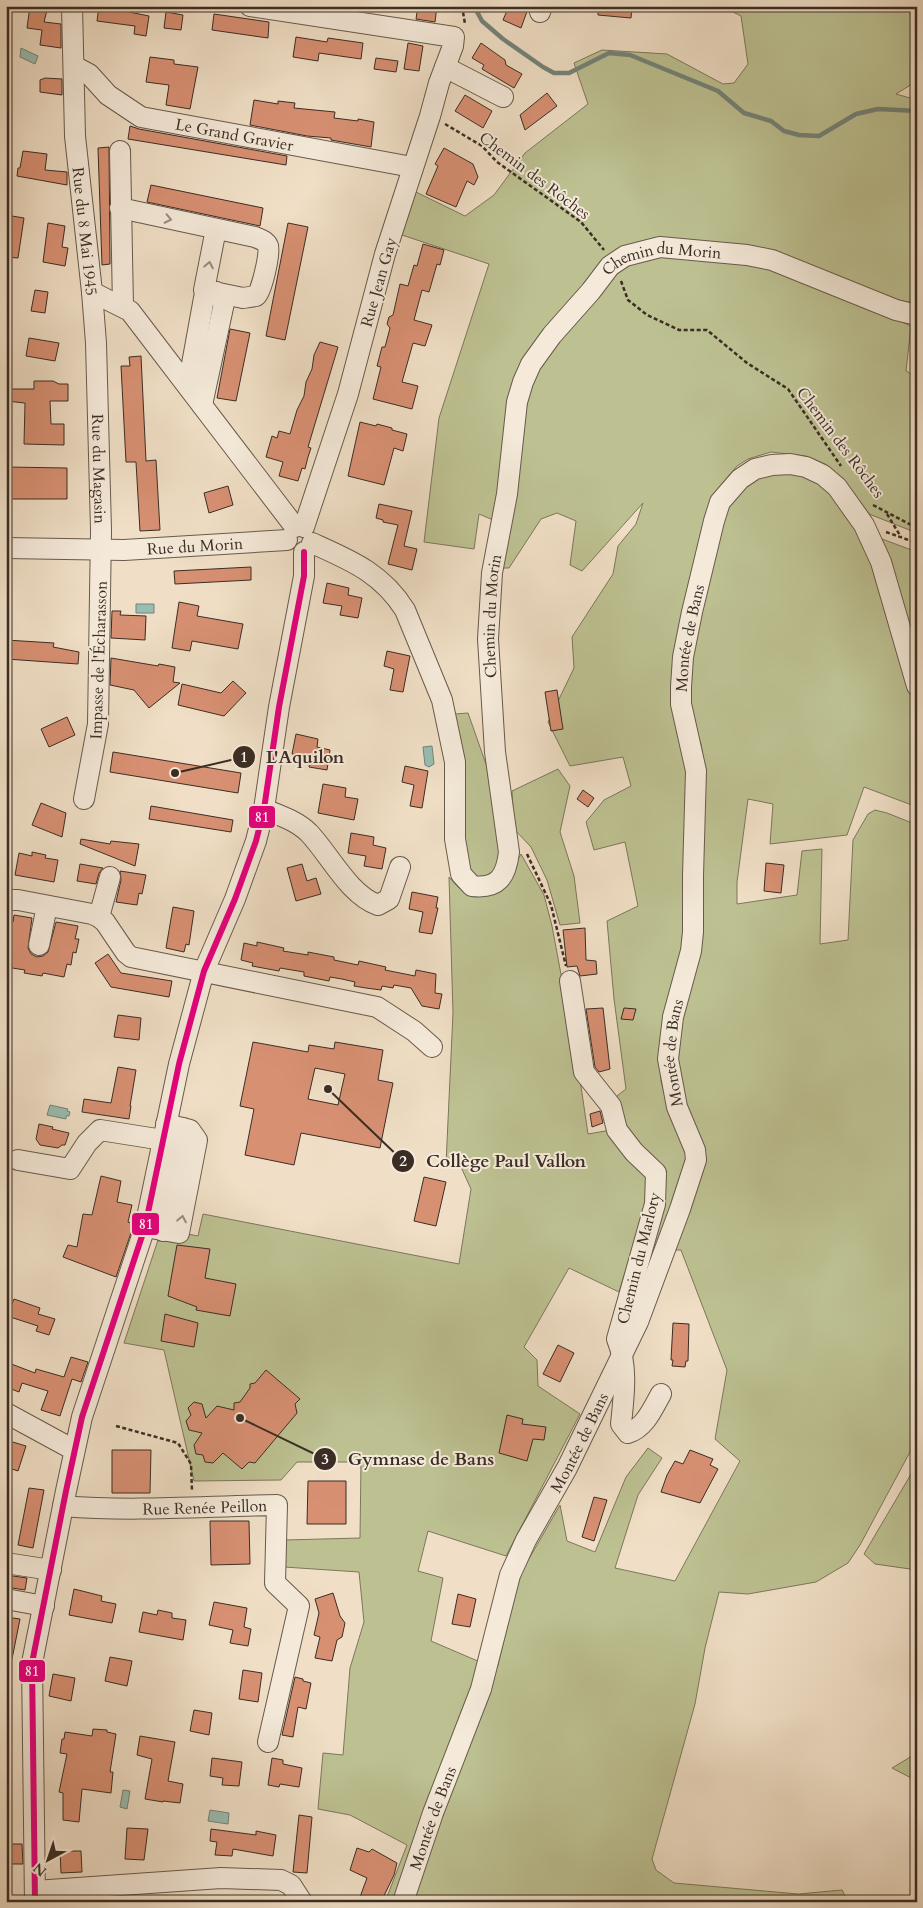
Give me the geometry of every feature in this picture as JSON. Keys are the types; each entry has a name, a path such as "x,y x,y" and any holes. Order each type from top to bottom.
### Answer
{"street":[{"name":"Rue du 8 Mai 1945","path":"72,6 75,136 92,292 130,311 300,538"},
{"name":"Rue Jean Gay","path":"250,6 454,37 453,46 412,167 370,306 348,394 300,538"},
{"name":"Le Grand Gravier","path":"74,66 88,74 108,95 141,117 412,167"},
{"path":"445,66 503,97"},
{"path":"120,151 123,306"},
{"path":"120,208 216,229 260,239 265,242 268,252 261,289 256,296 243,298 204,290 216,229"},
{"name":"Chemin du Morin","path":"300,538 358,564 379,579 394,594 405,610 444,709 455,762 455,840 461,874 472,886 483,887 494,884 504,875 508,864 509,852 495,752 488,639 492,573 507,494 517,402 531,364 552,336 614,263 625,256 660,247 746,255 772,260 896,310 917,315"},
{"name":"Rue du Magasin","path":"92,292 96,343 102,550"},
{"path":"188,386 204,298 216,292"},
{"path":"202,405 224,303 216,292"},
{"name":"Montée de Bans","path":"403,1902 433,1813 481,1689 510,1575 526,1540 567,1468 622,1351 638,1322 696,1160 695,1150 676,1107 668,1059 673,1017 689,960 693,932 696,771 681,704 683,657 692,612 720,502 740,479 756,469 772,465 790,464 806,467 823,475 837,487 864,525 880,562 917,686"},
{"path":"300,538 304,576 279,707 264,809 256,841 220,937 204,971 179,1064 171,1131 154,1229 82,1417 33,1656 31,1682 35,1896 221,1878 281,1880 291,1885 302,1902"},
{"name":"Rue du Morin","path":"102,550 300,538"},
{"path":"6,548 102,550"},
{"name":"Impasse de l'Écharasson","path":"84,799 98,724 102,550"},
{"path":"264,809 285,817 307,832 356,892 369,902 378,905 389,899 400,867"},
{"path":"99,917 110,877"},
{"path":"6,900 99,917 126,953 132,957 377,1007 414,1030 432,1047"},
{"path":"39,945 47,906"},
{"name":"Chemin du Marloty","path":"570,981 584,1072 611,1106 617,1130 634,1152 656,1173 655,1204 617,1339 622,1351 625,1386 621,1424 628,1433 640,1426 648,1418 661,1394"},
{"path":"18,1160 70,1169 87,1143 100,1130 190,1130 197,1140 179,1233 154,1229"},
{"path":"6,1414 74,1450"},
{"name":"Rue Renée Peillon","path":"63,1506 148,1510 277,1505 275,1583 299,1606 268,1742"},
{"path":"6,1562 51,1570"},
{"path":"6,1599 44,1606"}],"path":[{"name":"Chemin des Rôches","path":"430,116 482,146 497,162 581,222 614,263 628,300 646,314 679,330 707,330 748,363 788,389 841,466"},
{"name":"Chemin des Rôches","path":"869,501 874,507 917,528"},
{"path":"887,513 901,537"},
{"path":"864,525 917,543"},
{"path":"526,853 551,905 570,981"},
{"path":"116,1426 178,1443 191,1464 193,1507"}],"green space":[{"path":"721,6 917,6 917,81 896,94 917,100 917,303 894,300 872,309 911,326 906,371 917,377 917,533 869,514 843,481 825,464 806,456 771,452 748,459 737,466 720,486 711,505 674,669 689,761 686,932 661,1047 661,1081 667,1104 687,1156 639,1303 663,1187 633,1142 617,1106 617,1096 626,1089 614,999 607,921 638,906 625,842 594,850 586,822 604,800 631,786 623,757 570,766 548,722 574,668 572,637 613,574 618,546 636,524 643,503 582,571 570,565 576,521 557,513 541,519 509,568 500,568 507,526 479,514 474,549 424,542 439,418 489,264 402,235 416,192 465,216 494,195 525,153 588,104 574,63 602,50 667,54 723,84 734,83 748,64 741,16"},
{"path":"796,471 825,485 845,509 875,570 917,713 917,807 864,787 847,835 770,844 773,804 748,799 737,882 737,904 797,895 802,851 822,849 820,944 848,940 853,840 868,814 875,810 917,825 917,1439 860,1545 848,1563 816,1582 748,1594 719,1592 705,1648 695,1704 652,1859 656,1870 674,1883 798,1894 842,1890 848,1902 409,1902 438,1814 498,1665 519,1576 560,1505 567,1541 595,1552 626,1477 648,1448 662,1458 638,1495 615,1568 675,1581 740,1461 715,1439 727,1370 681,1250 672,1250 700,1169 684,1115 674,1058 705,770 701,744 692,719 686,662 721,522 736,493 759,476"},
{"path":"882,539 917,552 917,658"},
{"path":"468,713 487,767 501,857 491,878 477,878 464,863 455,714"},
{"path":"558,769 570,786 560,832 574,876 580,923 560,925 547,880 531,847 514,829 512,791"},
{"path":"521,854 544,895 552,926 578,1066 588,1134 611,1130 646,1170 648,1198 619,1292 569,1268 524,1347 537,1360 538,1386 580,1414 506,1556 428,1531 418,1571 443,1578 431,1641 480,1662 464,1713 415,1836 396,1902 385,1902 407,1845 350,1815 318,1809 323,1753 343,1755 350,1668 364,1622 359,1572 284,1567 285,1540 360,1538 361,1462 297,1462 281,1480 194,1481 164,1350 124,1343 158,1240 180,1243 183,1233 198,1236 203,1214 459,1264 471,1189 461,1167 446,1164 453,1013 449,877 459,888 474,894 506,882"},
{"path":"917,1464 917,1570 875,1564 864,1554"},
{"path":"917,1753 917,1781 892,1768"}],"water":[{"path":"21,48 38,56 35,64 20,57"},
{"path":"136,604 154,604 154,613 136,613"},
{"path":"432,746 434,764 429,767 425,765 423,747"},
{"path":"50,1105 68,1109 67,1111 70,1112 69,1116 66,1116 66,1119 47,1115"},
{"path":"123,1790 130,1791 127,1809 120,1807"},
{"path":"210,1810 229,1813 228,1824 208,1821"}],"building":[{"path":"30,6 48,6 44,22 61,24 61,48 40,45 42,30 27,28"},
{"path":"99,6 130,10 129,12 149,16 146,36 134,34 135,26 97,21"},
{"path":"418,6 437,6 435,22 416,19"},
{"path":"509,6 529,6 521,28 503,20"},
{"path":"598,6 632,6 631,18 598,15"},
{"path":"166,12 183,15 181,30 164,28"},
{"path":"214,14 269,22 268,38 212,30"},
{"path":"296,37 327,42 328,38 363,43 361,59 319,53 318,61 293,57"},
{"path":"408,43 423,46 419,71 404,69"},
{"path":"481,43 505,60 506,65 522,74 514,88 482,69 484,65 472,58"},
{"path":"150,57 174,60 174,64 198,67 190,109 166,105 169,85 146,82"},
{"path":"376,58 398,61 396,72 374,69"},
{"path":"45,78 62,79 62,95 40,92 40,80"},
{"path":"547,93 557,106 525,130 520,115"},
{"path":"465,95 492,111 483,128 455,111"},
{"path":"254,100 278,104 278,101 295,103 294,108 335,112 334,118 374,122 371,147 331,140 331,138 307,136 250,125"},
{"path":"130,126 287,156 286,165 128,139"},
{"path":"109,147 110,264 102,265 98,148"},
{"path":"444,148 473,164 478,177 474,185 467,181 456,207 426,194 438,166 435,164"},
{"path":"23,151 47,154 45,170 67,172 67,185 17,176"},
{"path":"151,185 263,208 260,226 147,202"},
{"path":"12,216 24,218 18,258 6,257"},
{"path":"48,223 65,226 62,247 68,248 65,266 43,262"},
{"path":"288,223 308,227 285,340 266,336"},
{"path":"423,244 444,250 440,265 437,264 429,292 422,290 414,320 432,325 425,346 413,343 402,382 418,386 412,409 373,399 381,367 377,366 390,328 387,324 389,317 393,315 400,284 408,286 414,265 417,266"},
{"path":"35,290 48,292 45,313 31,311"},
{"path":"230,329 250,333 236,401 217,398"},
{"path":"29,338 59,343 55,361 26,356"},
{"path":"320,342 338,347 308,447 311,448 305,469 302,468 298,481 279,476 283,462 266,457 272,436 277,438 279,431 290,434 297,410 304,396 314,355"},
{"path":"141,356 146,461 156,460 160,530 140,531 136,462 126,462 121,366 130,366 129,357"},
{"path":"34,381 53,381 59,384 68,384 68,401 50,401 51,424 64,424 64,445 24,444 25,403 6,401 6,389 34,389"},
{"path":"360,422 376,426 377,424 407,434 403,451 394,448 384,485 348,476"},
{"path":"6,467 67,468 67,499 6,499"},
{"path":"228,486 233,505 209,513 204,493"},
{"path":"379,504 412,511 404,546 417,549 412,570 388,564 398,525 383,522 383,520 376,518"},
{"path":"251,567 251,580 175,584 174,571"},
{"path":"327,583 349,588 348,595 362,598 358,618 340,615 342,606 323,603"},
{"path":"179,602 199,606 197,616 243,624 238,649 192,641 190,651 172,648"},
{"path":"112,611 121,611 120,615 146,616 145,640 111,638"},
{"path":"6,640 54,643 53,647 79,652 78,664 6,659"},
{"path":"387,651 410,656 403,692 390,690 394,669 384,666"},
{"path":"111,658 175,667 173,682 180,683 149,708 134,690 110,685"},
{"path":"233,681 246,693 224,716 178,705 182,684 221,693"},
{"path":"557,690 563,729 551,731 545,692"},
{"path":"67,717 75,735 49,747 41,729"},
{"path":"296,734 318,739 317,747 330,750 327,770 309,767 311,757 292,754"},
{"path":"113,752 241,773 238,793 110,772"},
{"path":"405,766 428,771 422,808 410,806 414,785 402,782"},
{"path":"323,784 346,788 345,797 358,799 354,820 318,813"},
{"path":"583,790 594,798 588,807 577,799"},
{"path":"41,803 66,813 62,837 32,825"},
{"path":"151,806 233,820 231,832 149,819"},
{"path":"351,833 374,837 373,845 386,848 382,869 364,866 366,856 348,853"},
{"path":"81,839 110,844 111,841 139,844 135,866 80,844"},
{"path":"32,852 46,855 45,858 58,860 54,882 15,875 19,853 32,856"},
{"path":"766,863 784,865 781,893 764,891"},
{"path":"80,864 103,868 99,873 96,884 77,881"},
{"path":"302,864 307,881 316,878 321,894 296,901 287,868"},
{"path":"120,871 146,875 142,894 139,893 137,905 116,902 121,880"},
{"path":"412,892 438,897 436,908 438,908 432,934 419,932 423,912 409,909"},
{"path":"173,907 194,911 189,945 186,944 184,952 166,948"},
{"path":"14,915 32,918 28,948 31,954 37,957 43,956 48,952 56,922 78,926 75,939 79,939 76,953 73,952 71,965 67,964 64,977 43,973 42,976 24,973 25,970 6,967 6,921 13,922"},
{"path":"585,928 586,960 596,961 597,974 580,976 577,966 567,967 563,930"},
{"path":"257,942 284,948 283,951 308,955 308,952 334,957 334,960 358,965 359,961 386,967 385,970 415,976 416,970 436,974 435,993 442,994 439,1009 422,1006 411,988 394,985 393,988 382,986 381,990 366,988 354,986 355,982 342,979 330,977 329,981 304,976 304,972 280,968 279,971 252,966 253,963 241,960 244,943 257,946"},
{"path":"108,954 121,973 172,981 169,997 111,987 95,963"},
{"path":"603,1008 610,1069 599,1072 595,1067 586,1009"},
{"path":"624,1008 636,1009 633,1020 621,1019"},
{"path":"118,1015 141,1018 139,1040 114,1037"},
{"path":"253,1042 308,1052 309,1045 334,1049 335,1042 383,1050 378,1080 393,1083 380,1148 301,1133 294,1165 245,1155 254,1109 240,1106","holes":["315,1068 345,1074 338,1105 308,1099"]},
{"path":"118,1067 136,1070 129,1119 82,1112 84,1099 111,1103"},
{"path":"600,1111 603,1123 592,1127 590,1114"},
{"path":"39,1124 69,1133 65,1145 58,1148 40,1145 36,1139"},
{"path":"101,1176 121,1181 117,1202 132,1205 128,1222 134,1224 116,1277 63,1257 68,1245 77,1247 83,1214 92,1215"},
{"path":"424,1177 446,1182 436,1226 414,1221"},
{"path":"177,1245 210,1249 205,1278 236,1284 230,1316 196,1310 197,1307 168,1296"},
{"path":"14,1299 40,1308 38,1314 55,1319 49,1335 36,1331 38,1326 7,1316"},
{"path":"165,1314 198,1323 194,1347 161,1341"},
{"path":"673,1323 689,1324 688,1361 686,1361 685,1367 672,1366"},
{"path":"558,1345 574,1353 560,1382 543,1374"},
{"path":"71,1357 88,1362 81,1382 72,1379 60,1416 41,1410 48,1391 22,1383 19,1392 6,1387 6,1362 35,1373 36,1369 64,1377"},
{"path":"266,1370 300,1399 295,1404 297,1413 255,1463 249,1462 242,1469 223,1453 213,1463 205,1462 203,1455 196,1454 194,1445 202,1433 189,1430 186,1421 191,1415 188,1408 194,1402 202,1404 206,1418 217,1406 234,1410 234,1403 240,1402 250,1388 250,1384 255,1383"},
{"path":"507,1415 523,1419 522,1424 546,1427 544,1440 533,1439 527,1461 499,1453"},
{"path":"6,1440 26,1446 18,1471 6,1467"},
{"path":"112,1450 151,1450 150,1493 112,1493"},
{"path":"690,1450 713,1459 710,1465 718,1469 700,1503 661,1492 667,1475 675,1461 683,1464"},
{"path":"308,1481 346,1481 346,1524 307,1524"},
{"path":"29,1488 44,1490 33,1548 18,1545"},
{"path":"594,1497 607,1500 594,1541 582,1537"},
{"path":"210,1521 249,1521 250,1564 211,1565"},
{"path":"6,1575 27,1578 25,1590 6,1587"},
{"path":"74,1589 102,1596 101,1601 116,1604 112,1623 69,1615"},
{"path":"333,1593 340,1616 345,1623 342,1637 337,1640 332,1661 315,1658 320,1637 314,1635 319,1613 315,1599"},
{"path":"458,1594 476,1599 470,1627 452,1624"},
{"path":"214,1602 247,1608 244,1627 251,1629 248,1646 230,1643 233,1630 209,1625"},
{"path":"158,1610 172,1613 172,1618 186,1620 183,1640 139,1632 143,1612 157,1615"},
{"path":"6,1617 20,1619 12,1659 6,1659"},
{"path":"110,1657 132,1661 127,1686 105,1681"},
{"path":"243,1670 262,1673 258,1702 239,1699"},
{"path":"53,1674 75,1678 71,1701 49,1696"},
{"path":"295,1677 311,1683 306,1709 298,1707 293,1737 282,1735"},
{"path":"194,1710 212,1713 209,1735 190,1731"},
{"path":"93,1729 107,1730 107,1732 116,1734 110,1772 113,1772 111,1793 82,1789 79,1822 63,1820 63,1793 59,1792 67,1754 60,1753 62,1739 64,1739 65,1732 92,1736"},
{"path":"140,1736 175,1742 168,1781 183,1784 180,1803 145,1799 152,1759 137,1755"},
{"path":"212,1758 242,1762 239,1786 222,1785 223,1778 210,1776"},
{"path":"272,1758 283,1760 283,1764 302,1768 299,1787 280,1784 279,1787 268,1785"},
{"path":"299,1815 312,1817 307,1873 293,1872"},
{"path":"127,1828 148,1829 144,1860 125,1859"},
{"path":"211,1829 256,1835 256,1831 276,1835 273,1856 233,1849 232,1856 215,1855 217,1842 210,1841"},
{"path":"8,1844 22,1844 23,1864 6,1864"},
{"path":"357,1848 369,1852 372,1849 397,1863 394,1875 381,1902 371,1902 360,1897 367,1878 350,1870"},
{"path":"60,1851 81,1851 82,1872 61,1873"}],"waterway":[{"path":"474,6 482,21 503,39 554,73 569,73 609,53 630,55 718,91 744,113 771,121 784,131 799,135 819,136 856,114 878,109 917,111"}],"transit line":[{"name":"81","path":"35,1902 32,1663 66,1491 82,1417 145,1227 179,1064 204,971 235,899 256,841 264,809 279,707 304,576 304,552"}],"place":[{"name":"L'Aquilon","path":"175,773"},
{"name":"Collège Paul Vallon","path":"328,1089"},
{"name":"Gymnase de Bans","path":"240,1418"}]}
